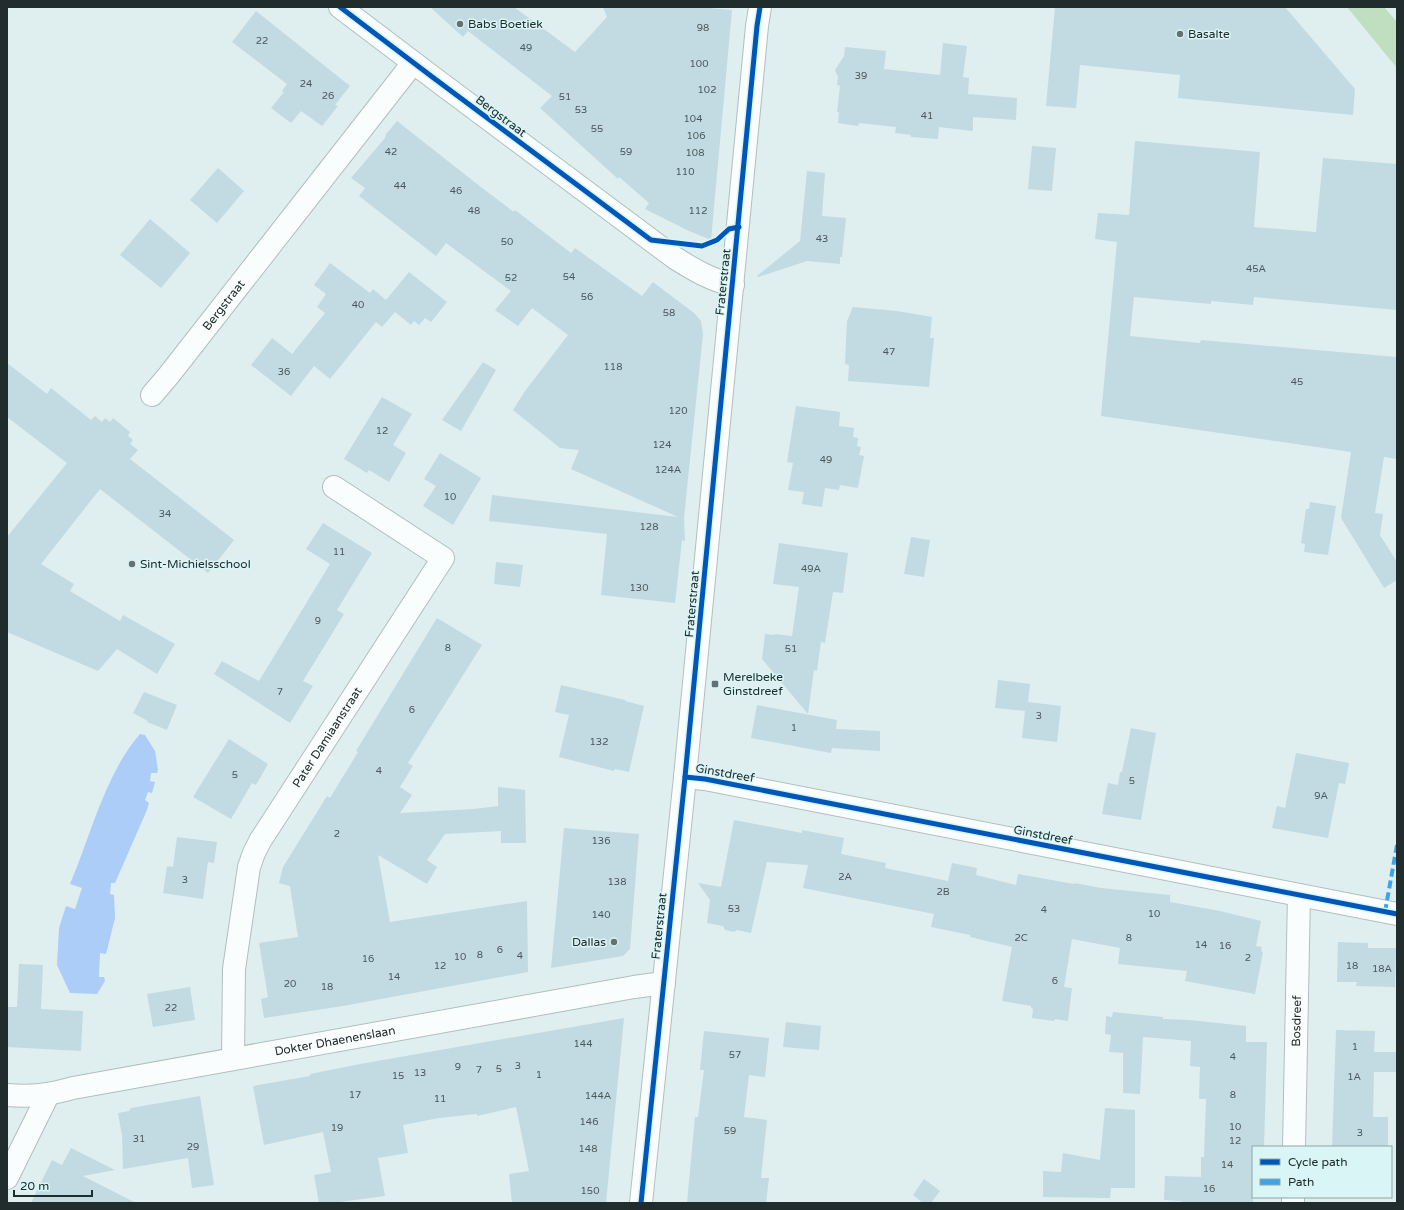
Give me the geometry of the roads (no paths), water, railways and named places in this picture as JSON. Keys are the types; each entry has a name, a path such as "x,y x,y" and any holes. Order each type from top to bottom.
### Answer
{"street":[{"name":"Bergstraat","path":"340,7 680,261 696,272 719,282 732,285"},
{"name":"Fraterstraat","path":"641,1203 685,777 760,7"},
{"name":"Bergstraat","path":"152,395 413,63"},
{"name":"Pater Damiaanstraat","path":"233,1059 234,969 249,867 254,852 443,558 334,487"},
{"name":"Ginstdreef","path":"685,777 705,779 1397,914"},
{"name":"Bosdreef","path":"1294,1146 1299,895"},
{"name":"Dokter Dhaenenslaan","path":"7,1095 48,1095 73,1088 634,987 664,983"},
{"path":"7,1178 48,1095"}],"water":[{"path":"140,734 145,735 155,751 158,770 157,773 151,773 150,781 155,782 152,793 148,792 145,800 149,803 147,810 115,883 111,883 110,894 114,895 115,918 106,954 100,953 99,977 104,977 105,981 97,994 70,993 57,965 59,928 66,906 75,909 82,888 70,884 108,786 117,767"}],"place":[{"name":"Babs Boetiek","path":"460,24"},
{"name":"Basalte","path":"1180,34"},
{"name":"Sint-Michielsschool","path":"132,564"},
{"name":"Merelbeke Ginstdreef","path":"715,684"},
{"name":"Dallas","path":"614,942"}]}
